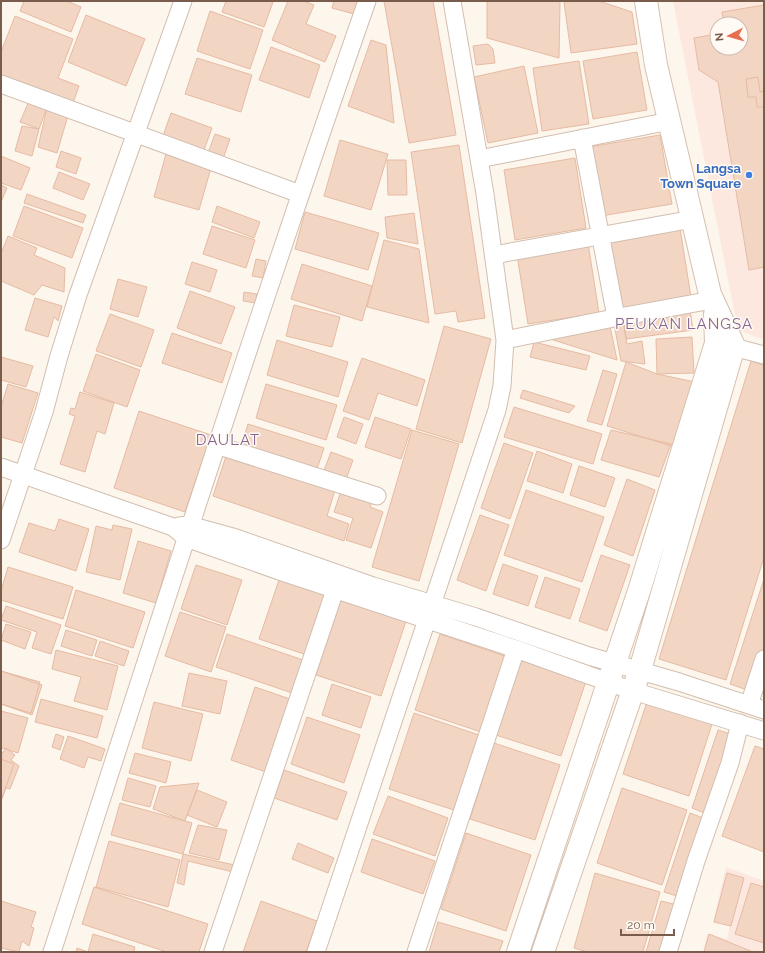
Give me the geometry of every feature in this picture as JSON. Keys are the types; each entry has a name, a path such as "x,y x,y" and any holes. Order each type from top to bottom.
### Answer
{"main road":[{"path":"543,952 640,670 690,500 725,344 656,65 648,1"},
{"path":"518,952 612,672 669,494 725,344"},
{"path":"669,494 690,500"}],"street":[{"path":"1,540 44,412 59,356 78,295 183,1"},
{"path":"52,952 183,530 216,445 300,194 367,1"},
{"path":"316,952 497,410 502,386 505,340 494,255 452,1"},
{"path":"1,84 300,194"},
{"path":"479,159 670,121"},
{"path":"582,138 615,312 614,318"},
{"path":"494,255 693,219"},
{"path":"505,340 611,320 614,318 714,303"},
{"path":"725,344 764,356"},
{"path":"216,445 377,496"},
{"path":"1,467 183,530 335,590 430,612 612,672 633,691 764,732"},
{"path":"183,530 236,538 372,586 516,649 612,672 640,670 756,707 764,659"},
{"path":"214,952 335,590"},
{"path":"416,952 516,649"},
{"path":"668,952 696,861 730,763 740,724"}],"shaded area":[{"path":"673,1 764,1 764,340 738,330"},
{"path":"726,867 764,881 764,952 703,952 707,934 727,939 730,926 713,922"}],"building":[{"path":"24,1 67,1 81,7 71,32 20,11"},
{"path":"226,1 273,2 264,27 222,12"},
{"path":"288,1 304,1 314,5 306,24 336,36 325,62 272,40"},
{"path":"334,1 359,1 354,14 332,8"},
{"path":"384,1 433,1 456,135 409,143"},
{"path":"487,1 560,1 559,58 487,38"},
{"path":"599,1 632,12 637,44 571,53 564,2"},
{"name":"Langsa Town Square","path":"764,5 764,267 749,270 718,82 699,70 694,38 709,35 709,56 749,56 749,16 723,16 722,12"},
{"path":"210,11 263,30 250,69 197,51"},
{"path":"86,15 145,39 126,86 68,62"},
{"path":"15,16 73,39 58,78 79,86 73,103 1,75 1,52"},
{"path":"371,40 386,45 394,123 348,106"},
{"path":"488,44 493,49 495,63 476,65 473,46"},
{"path":"271,47 320,65 309,98 259,80"},
{"path":"637,52 647,110 593,119 583,61"},
{"path":"197,58 252,75 241,112 185,94"},
{"path":"579,61 589,124 542,131 533,68"},
{"path":"524,66 538,133 488,143 474,77"},
{"path":"758,77 760,92 764,91 764,107 757,107 756,97 748,97 746,79"},
{"path":"29,101 47,108 39,129 20,122"},
{"path":"47,108 69,112 57,153 38,147"},
{"path":"171,113 212,128 204,150 163,136"},
{"path":"22,126 39,129 32,156 15,151"},
{"path":"215,134 230,139 223,159 208,153"},
{"path":"660,135 672,204 601,216 589,147"},
{"path":"340,140 388,154 371,210 324,196"},
{"path":"459,145 485,318 458,322 456,311 435,314 411,152"},
{"path":"61,151 81,158 76,174 56,167"},
{"path":"166,154 211,168 199,210 154,197"},
{"path":"1,156 30,168 21,190 1,183"},
{"path":"575,158 586,228 515,240 504,170"},
{"path":"387,160 406,160 407,195 388,195"},
{"path":"59,172 90,184 83,200 53,188"},
{"path":"1,185 7,188 1,202"},
{"path":"27,194 86,215 83,223 24,203"},
{"path":"24,206 83,228 72,258 13,236"},
{"path":"217,206 260,222 254,238 212,222"},
{"path":"305,212 379,233 368,270 295,249"},
{"path":"414,213 418,244 387,238 385,217"},
{"path":"212,226 255,240 246,268 203,254"},
{"path":"680,228 691,297 620,309 609,239"},
{"path":"8,236 37,248 34,255 65,268 64,292 42,285 34,295 1,281 1,254"},
{"path":"384,240 419,249 429,323 367,307"},
{"path":"588,243 599,313 528,324 517,255"},
{"path":"256,259 266,261 263,278 252,276"},
{"path":"192,262 217,270 210,292 185,284"},
{"path":"302,264 372,286 362,321 291,299"},
{"path":"118,279 147,287 138,317 110,309"},
{"path":"190,291 235,307 221,344 177,328"},
{"path":"244,292 257,294 256,303 243,301"},
{"path":"35,298 62,306 58,321 54,317 48,337 25,330"},
{"path":"294,305 340,317 332,347 286,336"},
{"path":"690,309 693,330 626,339 623,318"},
{"path":"110,314 154,330 141,367 96,351"},
{"path":"623,318 627,344 642,341 645,364 621,361 614,324"},
{"path":"444,326 491,339 462,443 416,429"},
{"path":"610,326 617,360 547,338"},
{"path":"172,333 232,353 222,383 162,363"},
{"path":"692,337 694,373 657,374 656,339"},
{"path":"277,340 348,362 338,397 267,375"},
{"path":"534,342 590,356 586,370 530,357"},
{"path":"96,354 140,370 127,407 83,391"},
{"path":"1,357 33,366 26,387 1,380"},
{"path":"362,358 425,380 417,406 378,393 369,420 343,411"},
{"path":"751,361 764,365 764,557 726,680 659,659"},
{"path":"626,362 657,374 695,382 675,447 607,426"},
{"path":"603,370 617,374 602,425 587,421"},
{"path":"8,384 38,393 22,443 1,437 1,407"},
{"path":"266,384 337,405 326,440 256,418"},
{"path":"523,390 575,406 569,413 520,398"},
{"path":"80,392 114,403 105,434 97,431 85,472 60,464 75,416 69,414 71,408 75,409"},
{"path":"514,407 602,434 593,464 504,437"},
{"path":"139,411 211,435 185,512 114,488"},
{"path":"344,417 363,424 356,444 337,437"},
{"path":"375,417 411,429 401,459 365,447"},
{"path":"248,424 324,448 316,472 241,447"},
{"path":"412,430 459,444 419,581 372,567"},
{"path":"611,430 671,444 659,477 601,460"},
{"path":"504,443 533,453 510,519 481,508"},
{"path":"537,451 572,464 563,493 527,481"},
{"path":"331,452 353,460 345,482 323,473"},
{"path":"227,453 335,490 327,516 349,524 344,541 213,496"},
{"path":"579,466 615,478 605,507 570,495"},
{"path":"627,479 655,490 633,556 604,545"},
{"path":"526,490 604,517 582,582 504,555"},
{"path":"341,491 372,501 370,507 383,512 371,548 346,540 353,518 334,512"},
{"path":"480,515 509,525 486,591 457,580"},
{"path":"59,519 89,529 76,571 19,552 29,523 55,531"},
{"path":"113,525 132,529 120,580 86,572 96,526 112,530"},
{"path":"138,541 171,551 156,603 123,593"},
{"path":"601,555 630,565 607,631 579,621"},
{"path":"503,564 538,576 528,606 493,594"},
{"path":"196,565 242,580 227,625 181,609"},
{"path":"8,567 73,587 63,619 1,600 1,591"},
{"path":"281,574 329,590 307,655 259,639"},
{"path":"545,577 580,589 570,619 535,607"},
{"path":"764,579 764,648 750,691 730,684"},
{"path":"76,590 145,612 133,648 65,626"},
{"path":"341,599 406,621 381,696 316,675"},
{"path":"6,606 61,625 51,654 32,648 37,632 1,620"},
{"path":"180,612 226,627 211,672 165,656"},
{"path":"6,624 31,632 25,649 1,640"},
{"path":"66,630 97,640 92,656 61,646"},
{"path":"227,634 306,661 295,694 216,667"},
{"path":"440,634 505,656 481,732 415,710"},
{"path":"100,641 129,651 124,666 95,656"},
{"path":"56,650 118,666 107,710 74,701 81,677 52,669"},
{"path":"521,659 586,681 561,756 496,735"},
{"path":"1,671 42,685 32,715 1,704"},
{"path":"1,671 40,682 31,713 1,704"},
{"path":"189,673 227,681 220,714 182,706"},
{"path":"332,684 371,697 361,728 322,715"},
{"path":"255,687 290,699 266,772 231,760"},
{"path":"41,699 103,716 97,738 35,722"},
{"path":"648,699 713,721 689,796 623,774"},
{"path":"154,702 203,714 191,761 142,748"},
{"path":"1,711 28,718 18,753 3,748 1,750"},
{"path":"414,713 479,735 454,810 389,789"},
{"path":"307,717 360,735 344,783 291,764"},
{"path":"718,730 734,735 707,814 692,808"},
{"path":"56,734 64,737 60,750 52,747"},
{"path":"68,736 105,749 101,761 88,757 84,768 60,759"},
{"path":"494,743 560,765 535,840 470,819"},
{"path":"755,746 764,749 764,852 722,836"},
{"path":"6,748 15,755 11,760 19,766 10,789 6,788 1,801 1,755"},
{"path":"135,753 171,762 166,783 129,773"},
{"path":"1,759 14,764 1,801"},
{"path":"284,770 347,792 337,820 274,798"},
{"path":"128,778 156,786 150,807 122,800"},
{"path":"199,783 185,821 153,809 160,787"},
{"path":"622,788 687,810 662,885 597,863"},
{"path":"197,790 227,802 217,827 187,815"},
{"path":"388,796 448,818 435,856 373,834"},
{"path":"120,803 192,823 183,854 111,835"},
{"path":"690,813 706,819 680,897 664,892"},
{"path":"198,825 227,830 219,860 189,853"},
{"path":"466,833 531,855 506,931 441,909"},
{"path":"372,839 435,861 423,894 361,872"},
{"path":"109,841 180,860 168,907 96,887"},
{"path":"298,843 334,858 328,873 292,859"},
{"path":"183,854 235,865 233,872 188,861 184,885 177,883"},
{"path":"595,873 660,892 643,952 588,952 574,948"},
{"path":"727,873 744,878 731,926 714,922"},
{"path":"751,883 764,887 764,943 735,934"},
{"path":"94,887 208,924 199,952 167,952 82,924"},
{"path":"1,901 36,912 31,927 34,928 29,946 22,941 19,952 1,948"},
{"path":"261,901 317,921 306,952 243,952"},
{"path":"661,901 677,905 661,952 646,952"},
{"path":"438,922 503,941 499,952 429,952"},
{"path":"93,934 135,947 134,952 88,952"},
{"path":"709,934 753,952 704,952"},
{"path":"77,948 88,952 76,952"}],"place":[{"name":"Langsa Town Square","path":"749,175"}],"district":[{"name":"PEUKAN LANGSA","path":"684,324"},
{"name":"DAULAT","path":"228,440"}]}
